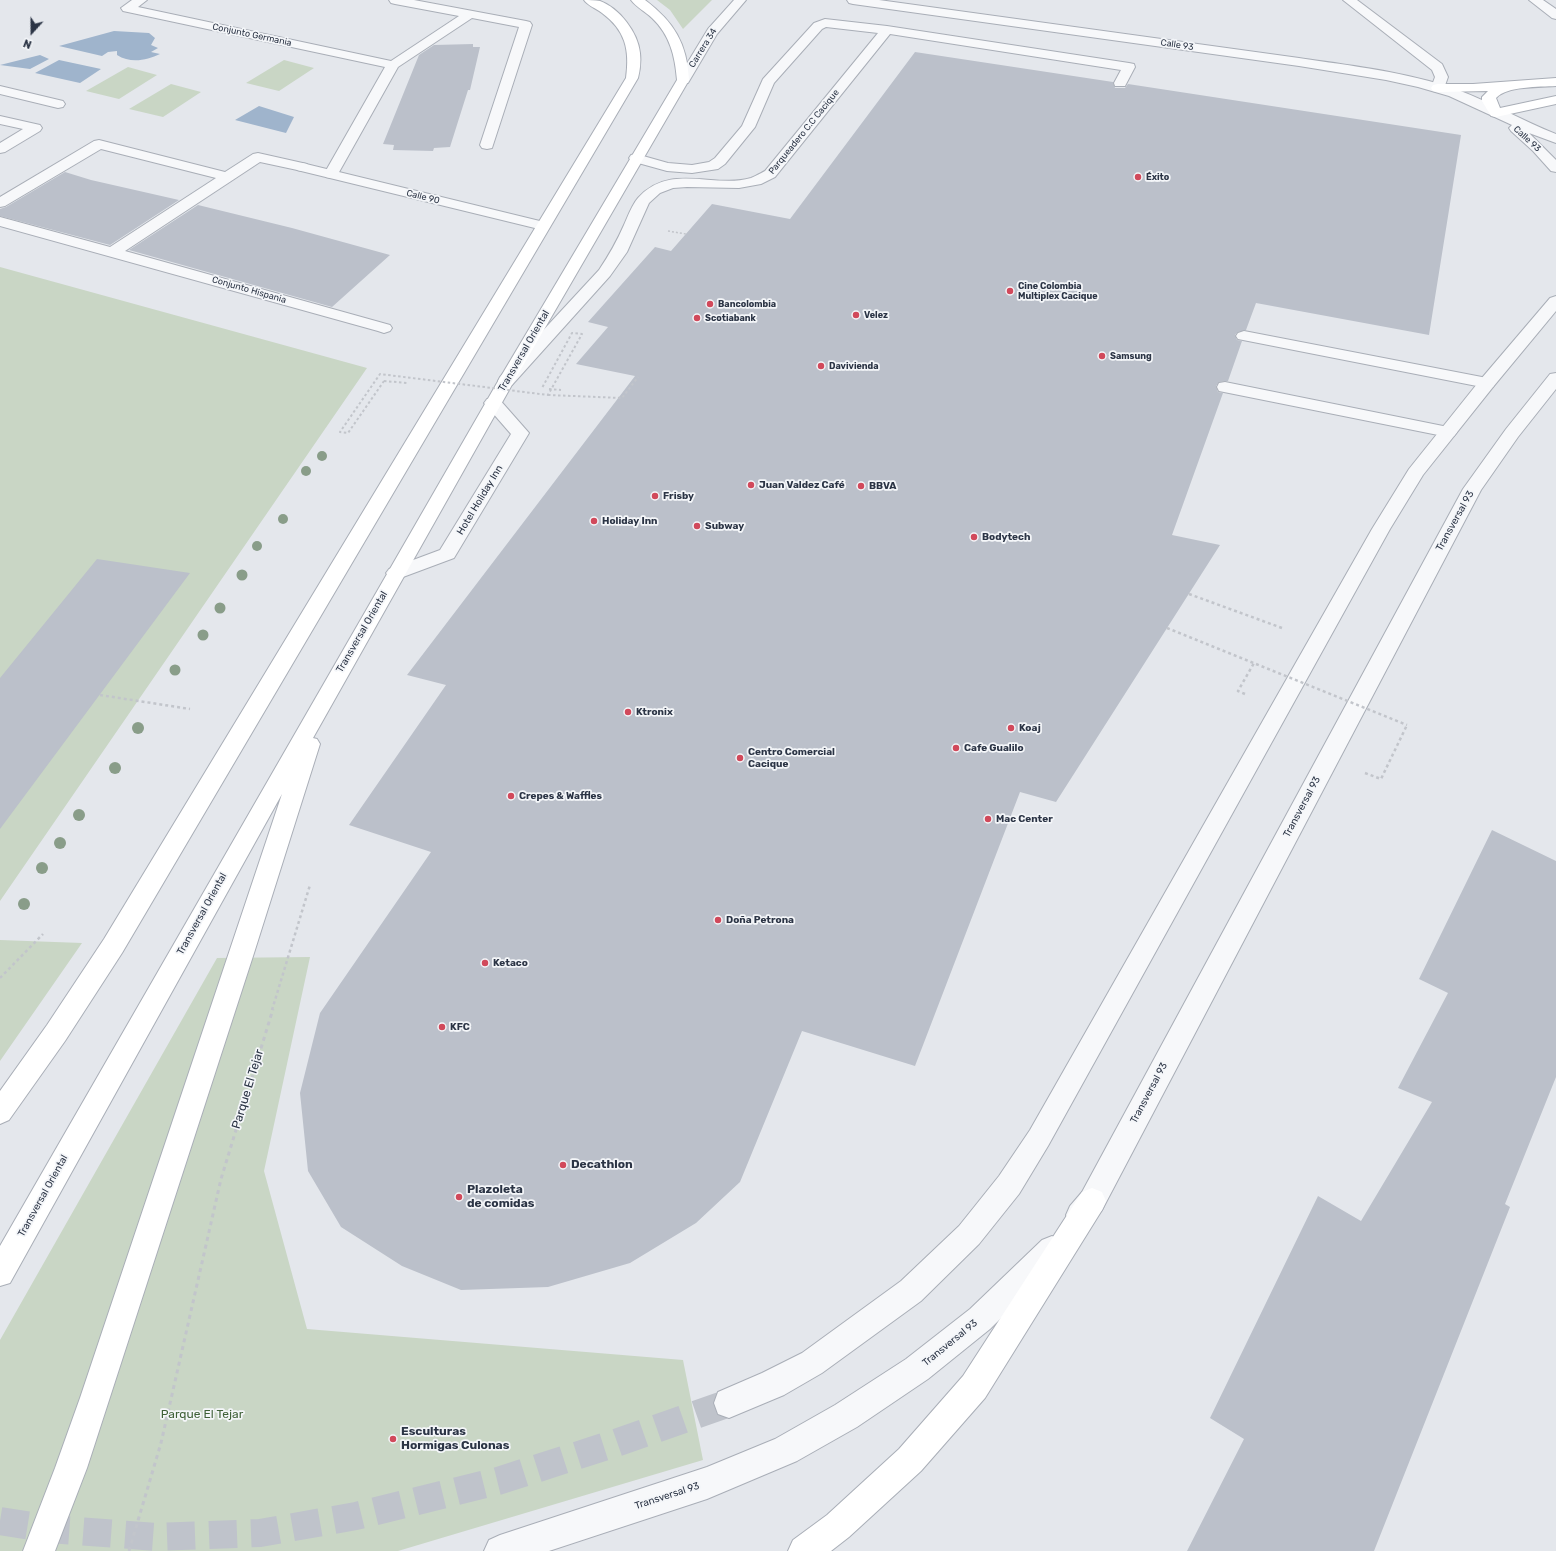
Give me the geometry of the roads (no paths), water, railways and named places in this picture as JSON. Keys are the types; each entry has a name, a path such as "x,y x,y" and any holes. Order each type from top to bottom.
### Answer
{"main road":[{"path":"0,1112 56,1033 113,946 632,78 635,66 632,42 626,30 616,18 590,0"},
{"path":"637,0 659,16 679,46 683,62 683,80"},
{"name":"Transversal Oriental","path":"0,1272 323,700 493,403 683,80"},
{"path":"1438,88 1556,82"},
{"path":"1520,85 1495,91 1489,97 1489,101 1496,113 1556,100"},
{"path":"39,1551 71,1468 95,1398 242,953 323,700"},
{"path":"804,1551 838,1526 910,1460 974,1387 1092,1201"}],"street":[{"name":"Conjunto Germania","path":"141,0 127,8 393,65"},
{"path":"395,0 526,25 487,145"},
{"name":"Carrera 34","path":"683,80 712,32 740,0"},
{"name":"Calle 93","path":"853,0 880,2 1299,62 1372,74 1438,88 1469,99 1496,113 1556,139"},
{"path":"1349,0 1436,66 1441,72 1442,78 1438,88"},
{"path":"1535,0 1556,15"},
{"path":"331,174 393,65 470,14"},
{"path":"636,158 651,164 682,169 704,168 713,166 720,161 748,127 768,82 818,26 825,23 836,23 887,30 1129,67 1120,83"},
{"name":"Parqueadero C.C Cacique","path":"505,383 595,286 605,273 619,252 643,201 648,194 655,189 679,183 742,184 762,180 770,174 887,30"},
{"path":"0,90 58,104"},
{"name":"Calle 93","path":"1496,113 1538,148 1556,168"},
{"path":"0,120 35,128 0,148"},
{"path":"0,203 99,144 227,177"},
{"name":"Calle 90","path":"227,177 258,156 543,226"},
{"path":"113,252 227,177"},
{"name":"Conjunto Hispania","path":"0,221 384,328"},
{"path":"729,1403 773,1384 812,1363 911,1291 969,1236 1009,1185 1039,1138 1381,528 1415,473 1487,383 1556,301"},
{"path":"1244,336 1487,383"},
{"name":"Transversal 93","path":"500,1551 707,1483 786,1450 846,1416 917,1370 980,1319 1061,1240 1092,1201 1469,496 1512,433 1556,378"},
{"path":"1225,388 1448,432"},
{"name":"Hotel Holiday Inn","path":"396,573 447,554 520,433 493,403"}],"water":[{"path":"114,31 149,33 155,38 151,45 158,48 151,52 160,54 150,58 133,60 122,58 117,55 117,51 108,52 102,56 59,46"},
{"path":"40,55 49,59 30,69 0,65"},
{"path":"59,60 101,69 80,83 35,73"},
{"path":"259,106 294,117 286,133 235,120"}],"tunnel":[{"path":"0,1521 50,1529 157,1537 260,1533 356,1516 498,1481 613,1444 729,1403"}],"place":[{"name":"Éxito","path":"1138,177"},
{"name":"Cine Colombia Multiplex Cacique","path":"1010,291"},
{"name":"Bancolombia","path":"710,304"},
{"name":"Velez","path":"856,315"},
{"name":"Scotiabank","path":"697,318"},
{"name":"Samsung","path":"1102,356"},
{"name":"Davivienda","path":"821,366"},
{"name":"Juan Valdez Café","path":"751,485"},
{"name":"BBVA","path":"861,486"},
{"name":"Frisby","path":"655,496"},
{"name":"Holiday Inn","path":"594,521"},
{"name":"Subway","path":"697,526"},
{"name":"Bodytech","path":"974,537"},
{"name":"Ktronix","path":"628,712"},
{"name":"Koaj","path":"1011,728"},
{"name":"Cafe Gualilo","path":"956,748"},
{"name":"Centro Comercial Cacique","path":"740,758"},
{"name":"Crepes & Waffles","path":"511,796"},
{"name":"Mac Center","path":"988,819"},
{"name":"Doña Petrona","path":"718,920"},
{"name":"Ketaco","path":"485,963"},
{"name":"KFC","path":"442,1027"},
{"name":"Decathlon","path":"563,1165"},
{"name":"Plazoleta de comidas","path":"459,1197"},
{"name":"Esculturas Hormigas Culonas","path":"393,1439"}],"park label":[{"name":"Parque El Tejar","path":"202,1415"}]}
